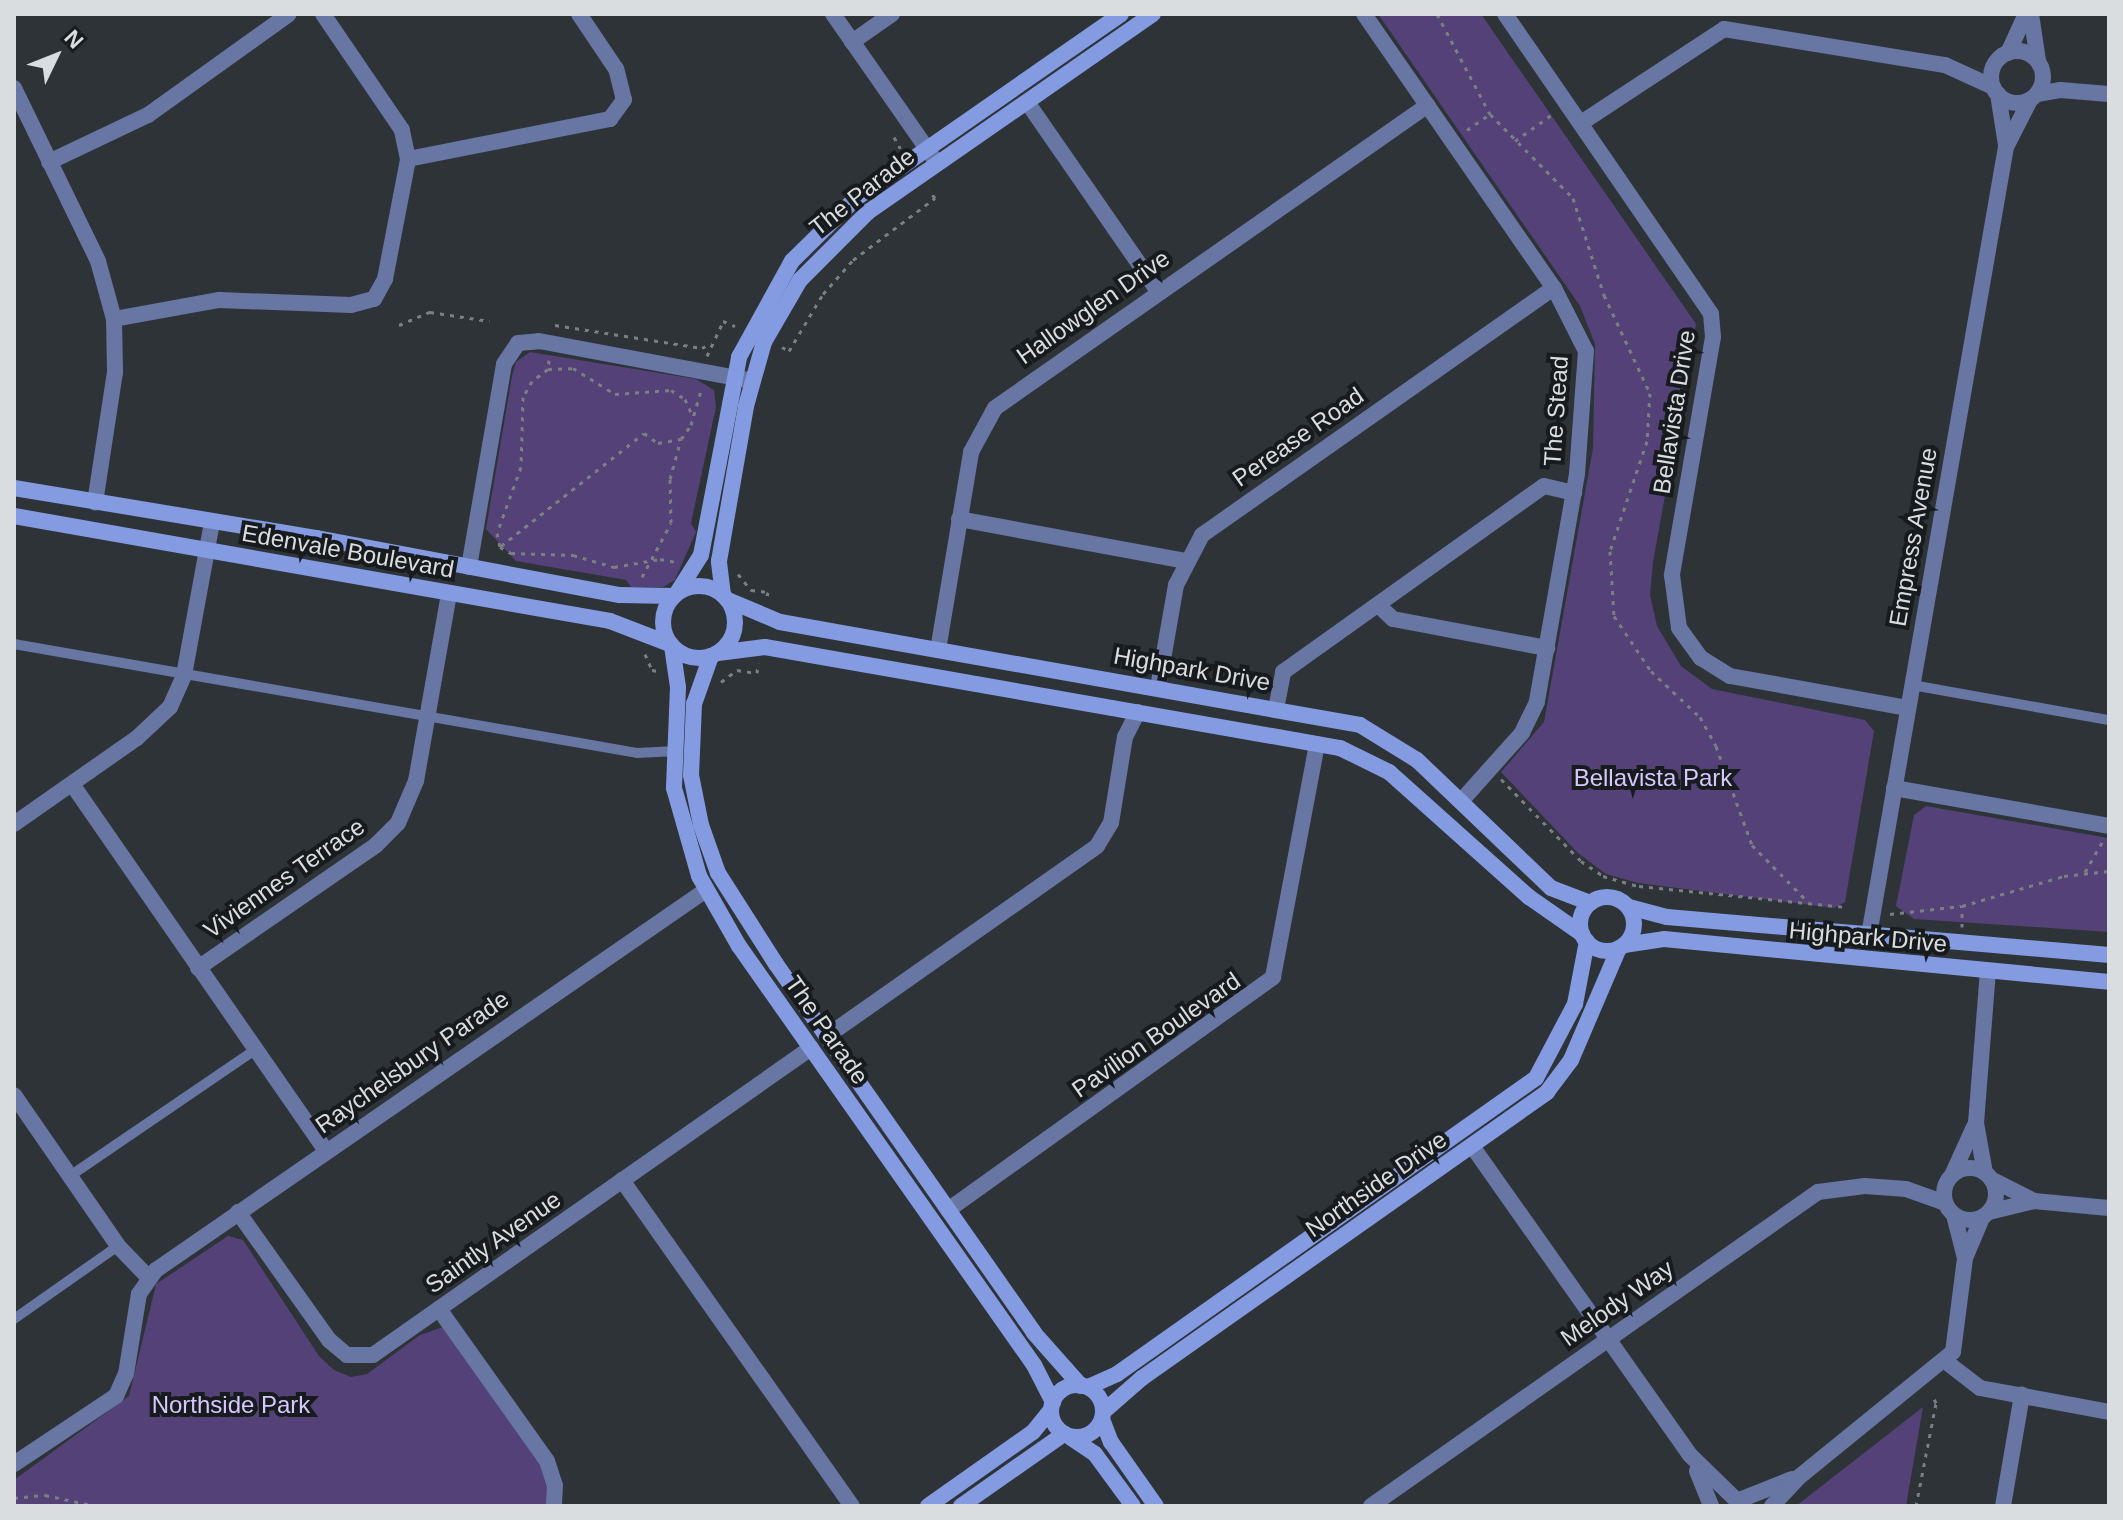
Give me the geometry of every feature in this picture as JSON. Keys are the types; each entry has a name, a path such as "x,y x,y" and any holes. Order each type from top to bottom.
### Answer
{"street":[{"path":"49,162 148,115 289,14"},
{"path":"114,319 219,300 351,305 374,299 385,279 408,159 402,130 323,14"},
{"path":"408,159 610,119 624,100 616,69 579,14"},
{"path":"833,14 937,164"},
{"path":"852,42 892,14"},
{"name":"The Parade","path":"676,595 696,567 733,375 762,307 799,253 836,214 1102,19 1121,14"},
{"name":"The Parade","path":"726,598 719,561 752,381 778,315 814,262 868,212 1153,14"},
{"name":"The Stead","path":"1364,14 1554,288 1586,351 1574,493 1533,714 1462,800"},
{"name":"Bellavista Drive","path":"1505,14 1705,303 1714,325 1672,575 1679,628 1701,658 1730,676 1908,708"},
{"path":"1995,91 1992,71 2029,14"},
{"path":"2029,14 2040,65 2034,97"},
{"path":"1581,123 1724,29 1945,65 2013,103 2089,90"},
{"path":"1945,65 2024,52 2040,65 2089,90 2109,94"},
{"path":"14,88 98,261 114,319 115,372 95,502"},
{"name":"Empress Avenue","path":"1995,91 2006,147"},
{"name":"Empress Avenue","path":"1869,935 2006,147 2034,97"},
{"path":"1027,102 1158,291"},
{"name":"Hallowglen Drive","path":"938,650 971,452 995,408 1158,291 1428,105"},
{"name":"Perease Road","path":"1158,688 1185,561 1214,524 1554,288"},
{"path":"469,567 507,356 528,341 733,375 752,381"},
{"path":"1276,709 1283,672 1544,486 1574,493"},
{"name":"Edenvale Boulevard","path":"14,488 627,596 676,595"},
{"name":"Edenvale Boulevard","path":"14,516 626,624 671,645"},
{"path":"959,519 1185,561"},
{"path":"14,824 151,728 177,696 184,675 212,523"},
{"path":"715,655 727,645 735,623 726,598 701,586 676,595 663,624 671,645 690,657 715,655 765,647 1359,754 1389,772 1529,897 1601,950 1622,947 1634,931 1629,907 1606,897 1590,903 1581,917 1584,937"},
{"name":"Viviennes Terrace","path":"198,968 388,834 412,796 449,593"},
{"name":"Highpark Drive","path":"726,598 780,622 1276,709 1379,734 1462,800 1551,888 1590,903"},
{"path":"1379,606 1393,619 1547,648"},
{"name":"The Parade","path":"671,645 678,687 672,751 681,821 706,890 811,1048 1034,1365 1052,1406"},
{"name":"The Parade","path":"715,655 696,691 691,746 695,800 708,850 737,907 948,1210 1054,1361 1084,1387"},
{"path":"827,1036 1097,846 1111,823 1125,737 1138,712"},
{"name":"Pavilion Boulevard","path":"948,1210 1273,977 1317,744"},
{"path":"72,784 326,1151"},
{"path":"1894,788 2107,825"},
{"name":"Raychelsbury Parade","path":"148,1277 706,890"},
{"name":"Highpark Drive","path":"1629,907 1667,917 2109,955"},
{"path":"1867,962 1869,935"},
{"name":"Northside Drive","path":"1084,1387 1117,1374 1520,1091 1546,1065 1582,983 1584,937"},
{"name":"Highpark Drive","path":"1622,947 1664,939 1867,962 2109,982"},
{"path":"1772,1506 1799,1477 1945,1361 1956,1342 1965,1258 1996,1196 1988,1176 1976,1123 1991,944"},
{"name":"Northside Drive","path":"1103,1416 1142,1378 1472,1146 1557,1082 1622,947"},
{"name":"Saintly Avenue","path":"238,1212 324,1334 347,1355 373,1355 811,1048"},
{"path":"14,1095 118,1246 148,1277 139,1294 124,1381 116,1396 14,1464"},
{"path":"1965,1258 1944,1188 1976,1123"},
{"path":"1461,1130 1690,1455 1711,1506"},
{"path":"1953,1174 1969,1167 2034,1201"},
{"name":"Melody Way","path":"1906,1189 1953,1174"},
{"path":"622,1180 852,1506"},
{"name":"Melody Way","path":"1371,1506 1818,1192 1843,1185 1906,1189 1949,1209"},
{"path":"1949,1209 1967,1220 2034,1201 2109,1208"},
{"path":"932,1222 948,1210"},
{"path":"439,1309 547,1461 555,1485 554,1506"},
{"path":"1945,1361 1973,1385 2109,1412"},
{"path":"928,1506 1033,1432 1064,1389 1084,1387 1101,1400 1111,1442 1156,1506"},
{"path":"2003,1506 2022,1395"},
{"path":"1052,1406 1054,1424 1095,1454 1133,1506"},
{"path":"961,1506 1067,1435 1089,1434 1103,1416"},
{"path":"1690,1455 1743,1501"},
{"path":"1718,1506 1743,1501 1799,1477"}],"lane":[{"path":"14,644 637,753 672,751"},
{"path":"1912,685 2109,720"},
{"path":"70,1176 255,1050"},
{"path":"14,1319 118,1246"}],"path":[{"path":"1437,14 1490,114 1573,198 1604,295 1650,393 1647,441 1610,551 1614,616 1651,671 1700,717 1716,746 1752,845 1807,901"},
{"path":"1515,141 1567,104"},
{"path":"1452,141 1490,114"},
{"path":"399,325 430,312 489,321"},
{"path":"548,369 556,322 702,348 710,344"},
{"path":"693,419 685,399 671,390 615,394 573,368 548,369 532,381 523,397 521,467 497,533 500,547 511,553 573,555 614,567 660,559 696,567"},
{"path":"1490,768 1581,861 1603,876 1639,886 1807,901 1914,915 1962,906 2085,872 2109,871"},
{"path":"2085,872 2101,849 2107,825"},
{"path":"1916,1506 1936,1403 1933,1396"},
{"path":"14,1498 45,1495 96,1506"}],"green space":[{"name":"Bellavista Park","path":"1378,14 1481,14 1696,324 1653,562 1650,595 1657,626 1681,666 1712,689 1865,720 1874,731 1845,902 1834,908 1638,883 1606,874 1578,853 1501,772 1544,722 1593,448 1595,344 1580,306"},
{"path":"530,352 696,379 714,390 716,407 691,523 696,532 675,580 663,587 631,587 626,580 516,561 486,529 512,376 516,362"},
{"path":"1926,806 2109,838 2109,932 1914,919 1896,906 1914,815"},
{"name":"Northside Park","path":"228,1236 243,1240 319,1356 334,1370 351,1377 367,1374 420,1335 443,1327 543,1467 551,1493 548,1506 14,1506 14,1480 129,1396 156,1284"},
{"path":"1923,1407 1906,1506 1796,1506"}]}
